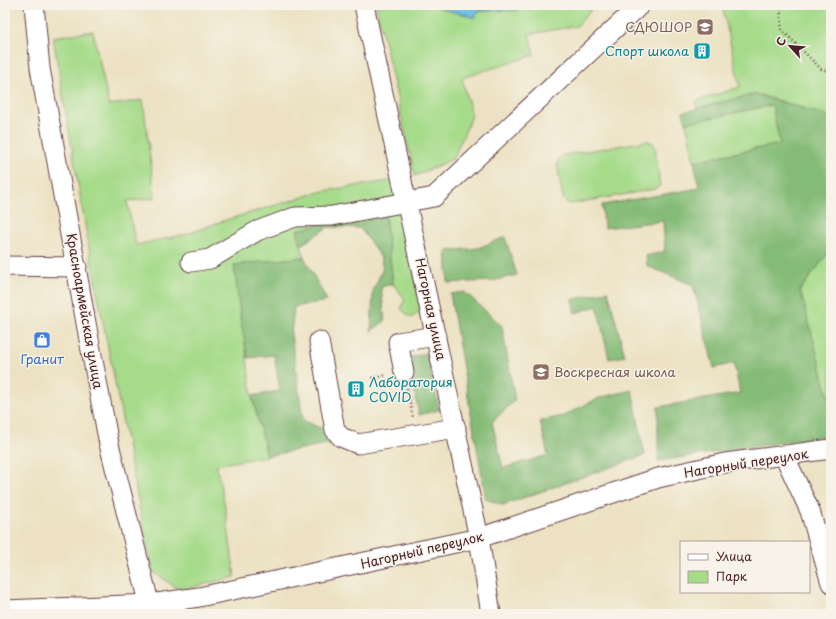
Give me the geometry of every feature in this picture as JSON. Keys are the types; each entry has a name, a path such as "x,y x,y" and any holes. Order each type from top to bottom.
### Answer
{"street":[{"name":"Красноармейская улица","path":"34,5 40,68 109,444 151,609"},
{"name":"Нагорная улица","path":"364,5 480,538 491,614"},
{"path":"191,262 210,259 257,232 295,217 332,216 434,197 640,5"},
{"path":"5,266 77,267"},
{"path":"404,372 398,342 436,336"},
{"path":"319,340 335,430 341,437 358,444 456,428"},
{"name":"Нагорный переулок","path":"5,610 151,609 480,538 658,478 725,463 831,449"},
{"path":"784,455 810,511 831,583"}],"path":[{"path":"780,5 782,30 821,69 831,72"},
{"path":"372,378 404,372 417,435"}],"green space":[{"path":"376,5 436,5 445,10 474,18 477,11 517,10 521,5 595,5 577,26 529,34 534,55 462,78 472,116 453,159 415,176"},
{"path":"722,5 831,5 831,117 756,94 697,108 696,101 740,87"},
{"path":"93,31 109,105 143,100 155,198 127,201 136,245 187,234 226,220 323,191 395,180 421,311 411,318 401,309 405,299 393,284 385,214 297,230 304,257 234,265 252,396 267,456 216,465 225,506 235,577 180,590 152,571 93,271 53,37"},
{"path":"756,94 831,117 831,249 800,290 831,406 831,435 658,461 658,407 740,393 734,363 714,368 693,285 647,266 646,256 665,251 663,221 604,228 602,205 699,188 694,161 780,144 772,105 686,123 683,112"},
{"path":"772,105 780,144 694,161 686,123"},
{"path":"647,141 652,142 655,146 660,186 655,189 571,204 566,202 563,198 557,164 559,158 563,155"},
{"path":"379,211 385,214 393,284 381,287 385,321 371,331 373,291 383,268 380,256 360,228 328,227 301,245 297,230"},
{"path":"505,237 517,275 492,281 448,283 446,251 478,248"},
{"path":"831,249 831,406 800,290"},
{"path":"304,257 327,301 294,307 291,334 303,420 335,435 338,448 326,444 267,456 252,396 280,391 274,355 248,358 241,324 234,265"},
{"path":"608,291 625,356 609,359 597,306 575,313 572,300"},
{"path":"465,292 502,326 515,400 492,422 503,468 548,455 540,421 563,416 599,398 632,390 645,455 503,505 486,499 450,294"},
{"path":"427,353 439,410 419,415 408,358"}],"water":[{"path":"436,5 521,5 517,10 478,11 475,18 441,8"}],"place":[{"name":"СДЮШОР","path":"705,27"},
{"name":"Спорт школа","path":"702,51"},
{"name":"Гранит","path":"42,340"},
{"name":"Воскресная школа","path":"541,372"},
{"name":"Лаборатория COVID","path":"356,389"}]}
